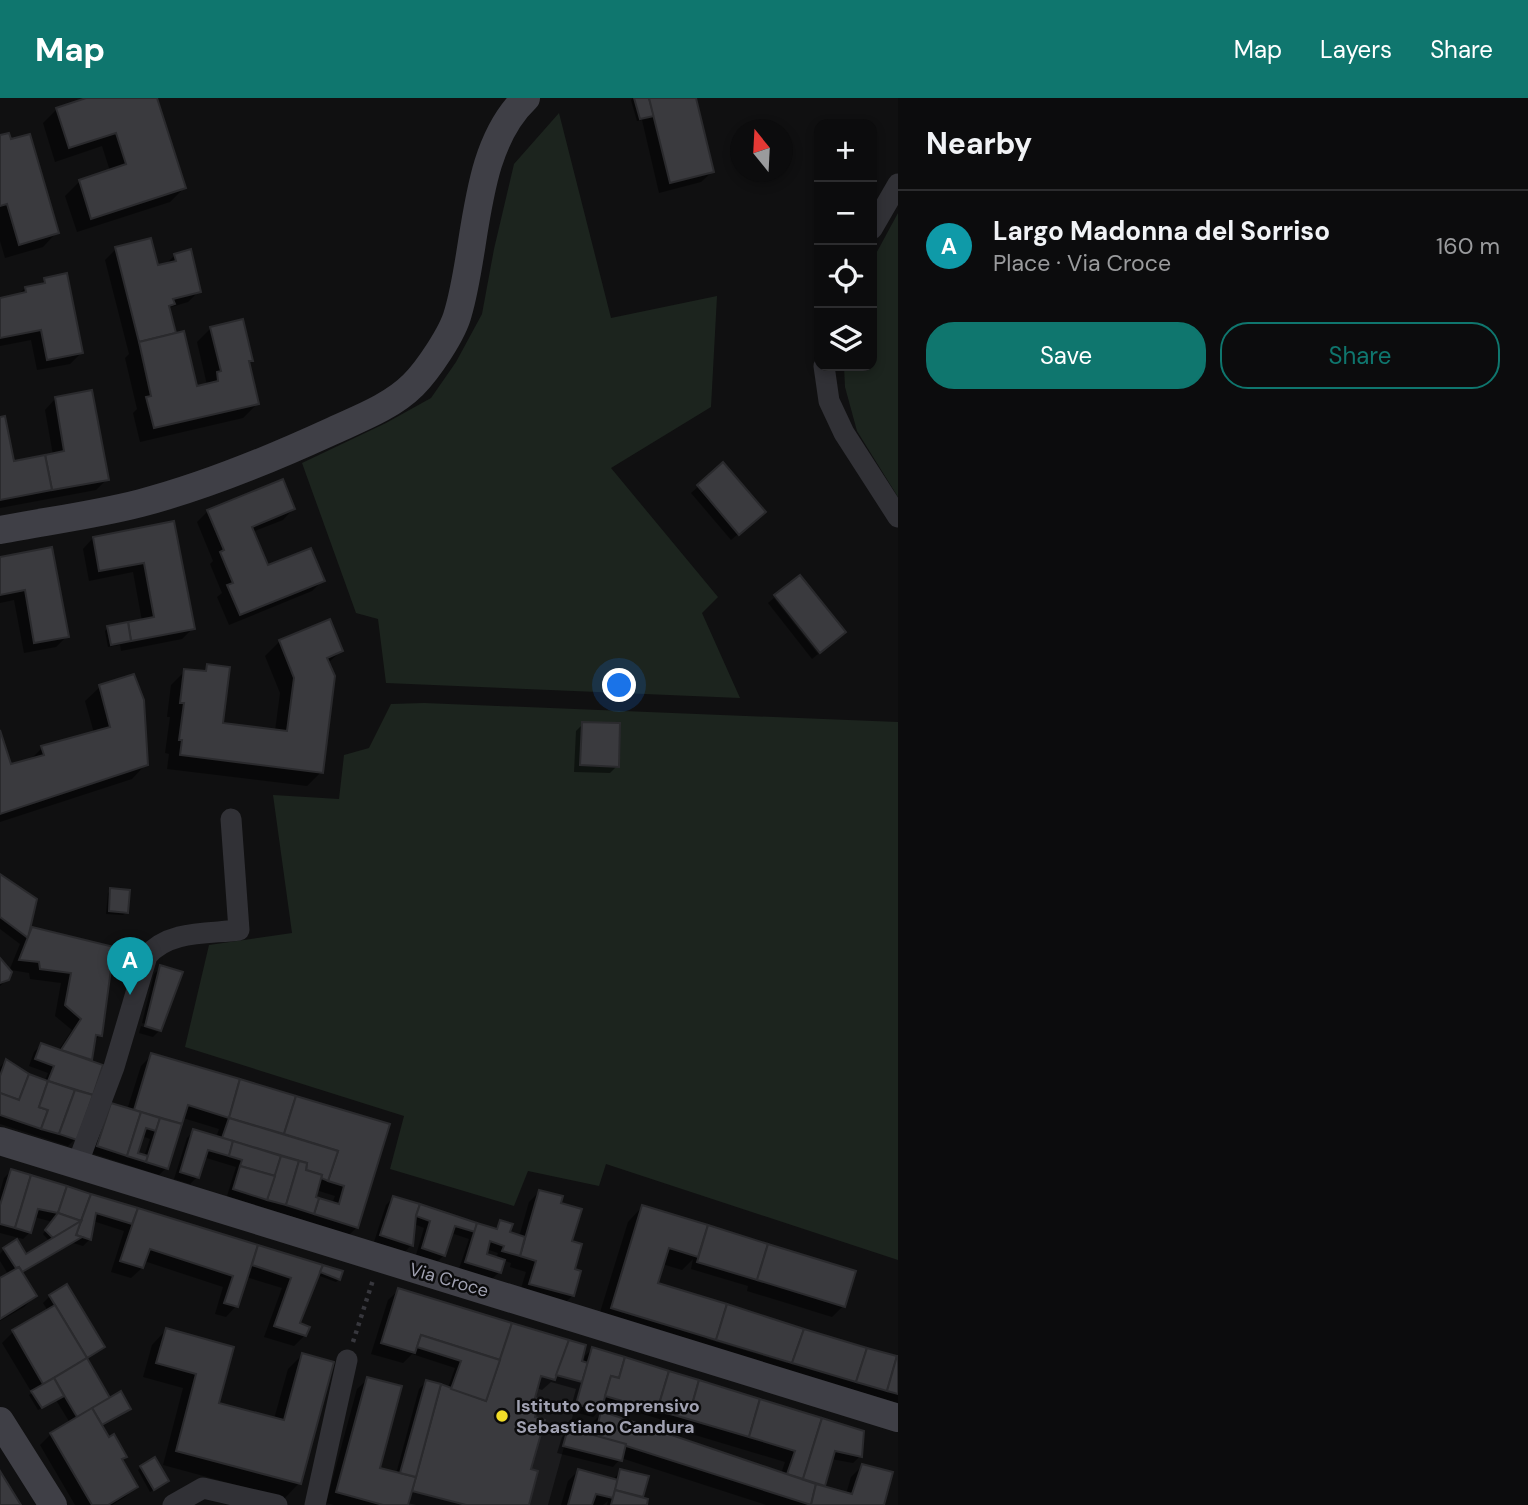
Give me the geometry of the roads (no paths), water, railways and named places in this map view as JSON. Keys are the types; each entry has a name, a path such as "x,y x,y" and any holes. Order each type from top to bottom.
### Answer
{"street":[{"path":"0,530 139,503 179,492 278,456 375,411 413,385 438,351 458,316 484,179 498,138 526,98"},
{"path":"877,220 898,184"},
{"path":"825,371 829,401 844,433 898,517"},
{"path":"77,1165 114,1067 147,956 156,945 173,937 239,930 231,819"},
{"name":"Via Croce","path":"0,1141 898,1418"},
{"path":"315,1505 347,1360"},
{"path":"0,1422 53,1505"},
{"path":"173,1505 203,1488 277,1505"}],"place":[{"name":"Largo Madonna del Sorriso","path":"130,995"},
{"name":"Istituto comprensivo Sebastiano Candura","path":"502,1416"}]}
